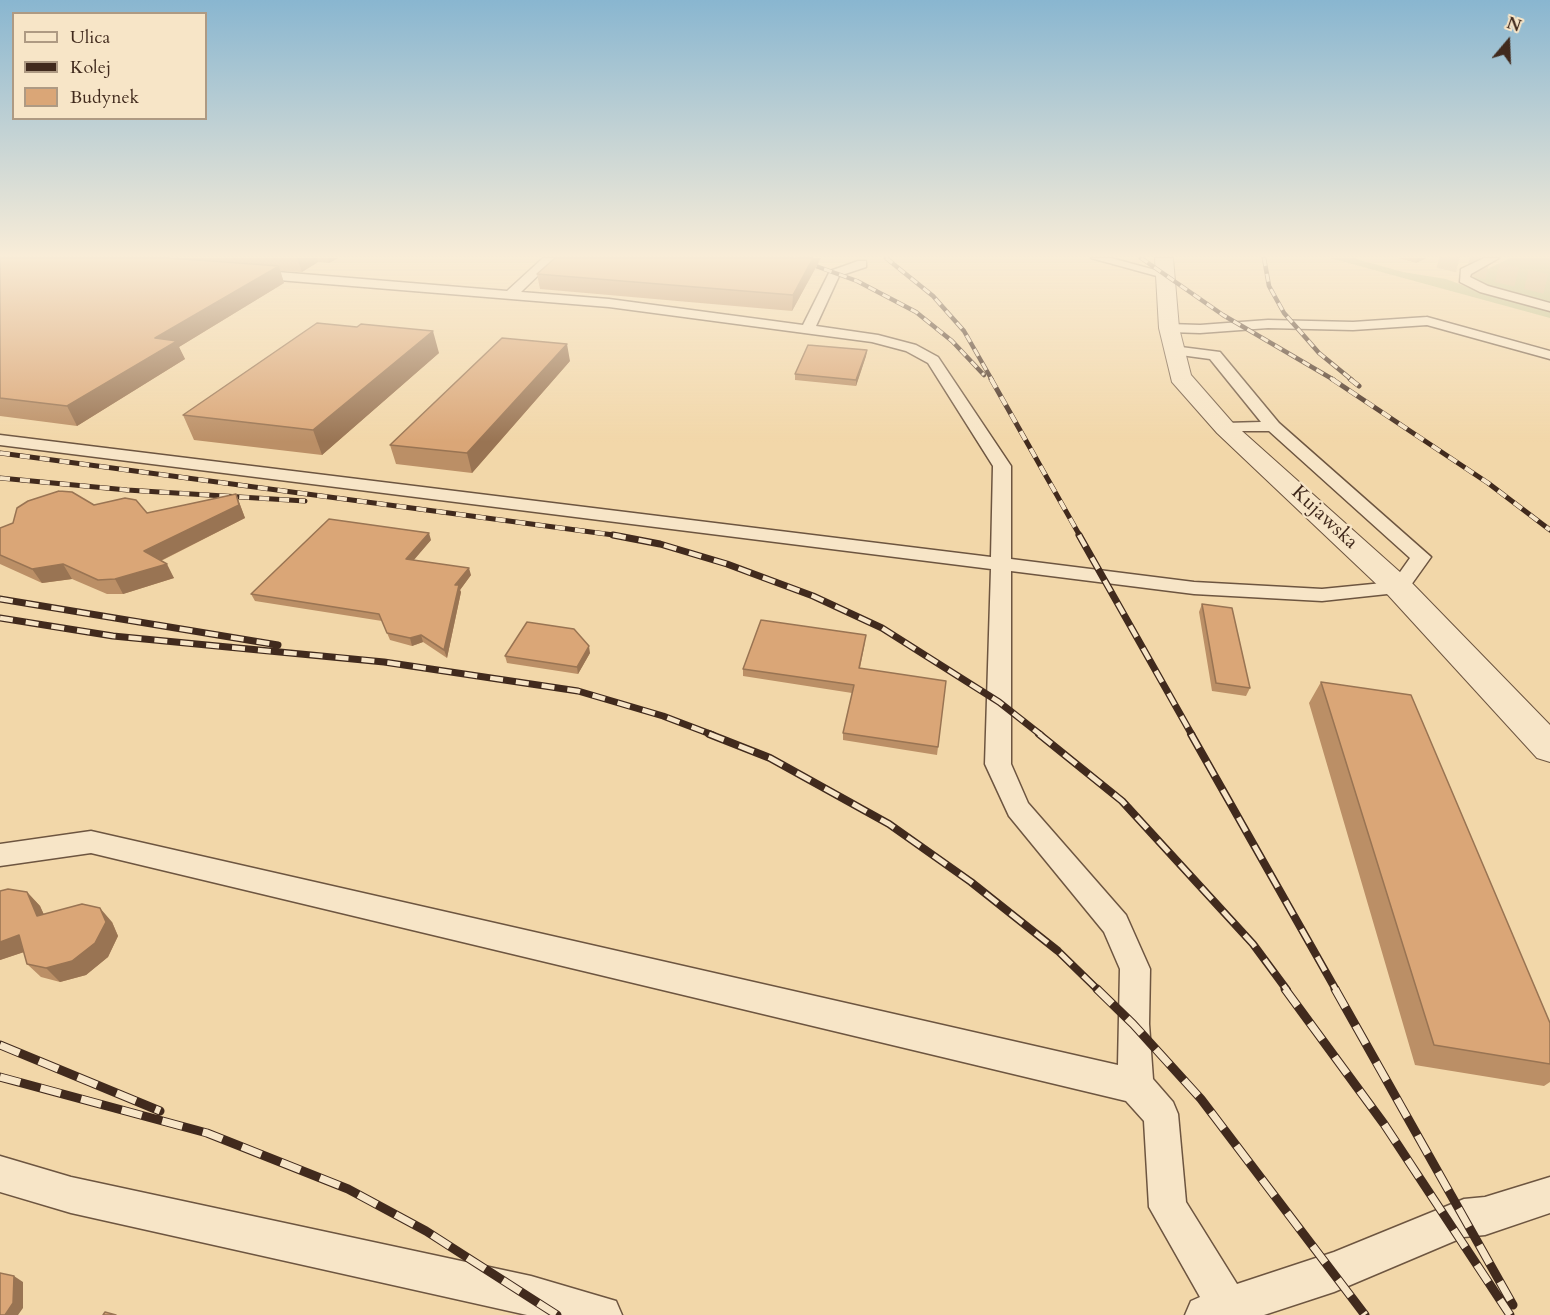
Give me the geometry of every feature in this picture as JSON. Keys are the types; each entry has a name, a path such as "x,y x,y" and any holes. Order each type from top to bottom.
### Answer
{"street":[{"name":"Kujawska","path":"1169,319 1180,377 1225,428 1400,588 1550,748"}],"lane":[{"path":"734,319 873,338 911,348 933,360 1002,466 998,764 1018,809 1116,924 1135,969 1133,1024 1136,1086"},
{"path":"808,329 813,319"},
{"path":"1171,339 1200,329 1268,324 1353,326 1427,321 1550,355"},
{"path":"0,440 1002,562 1194,588 1322,595 1400,588 1421,557 1274,426 1215,355 1171,339"},
{"path":"1225,428 1274,426"},
{"path":"0,855 91,842 1136,1086 1161,1114 1168,1207 1216,1311 1334,1272 1464,1218 1485,1216 1550,1195"},
{"path":"0,1174 71,1195 531,1296 602,1315"}],"building":[{"path":"0,319 187,319 155,338 177,341 67,406 0,398"},
{"path":"317,323 357,327 361,324 433,331 313,430 183,415"},
{"path":"502,338 567,344 467,453 390,445"},
{"path":"808,345 867,350 856,380 795,374"},
{"path":"59,491 72,492 94,505 125,498 136,500 147,513 236,494 239,505 144,551 167,564 115,579 98,580 63,564 32,569 0,555 0,528 13,523 17,508 28,501"},
{"path":"329,519 429,533 406,559 469,568 455,585 459,585 444,650 421,635 410,638 387,633 379,614 251,594"},
{"path":"1202,604 1232,608 1250,688 1216,683"},
{"path":"761,620 866,635 859,668 946,681 938,747 843,733 854,685 743,669"},
{"path":"527,622 574,629 589,646 577,667 505,656"},
{"path":"1321,682 1411,695 1550,1023 1550,1064 1434,1045"},
{"path":"8,889 27,892 37,916 82,904 100,908 106,922 95,943 72,961 46,968 27,964 19,935 0,942 0,891"},
{"path":"0,1273 14,1276 13,1303 5,1315 0,1315"}],"railway":[{"path":"925,319 952,341 984,375"},
{"path":"954,319 964,331 992,380"},
{"path":"1230,319 1334,380"},
{"path":"1290,319 1319,353 1352,380"},
{"path":"991,379 1080,536"},
{"path":"1332,379 1488,483 1550,530"},
{"path":"1350,379 1359,386"},
{"path":"0,453 621,536"},
{"path":"0,478 127,490 305,501"},
{"path":"613,535 660,544 727,564 813,596 882,628 999,702 1041,735"},
{"path":"1079,535 1192,735"},
{"path":"0,599 278,645"},
{"path":"0,618 113,636 384,662 578,691 663,716 713,735"},
{"path":"709,734 770,758 889,824 971,882 1058,951 1098,990"},
{"path":"1039,734 1122,801 1253,944 1287,990"},
{"path":"1191,734 1336,990"},
{"path":"1097,989 1133,1024 1201,1099 1365,1315"},
{"path":"1285,989 1384,1124 1510,1315"},
{"path":"1335,989 1513,1305"},
{"path":"0,1045 160,1111"},
{"path":"0,1077 207,1133 348,1189 426,1231 557,1315"}]}
